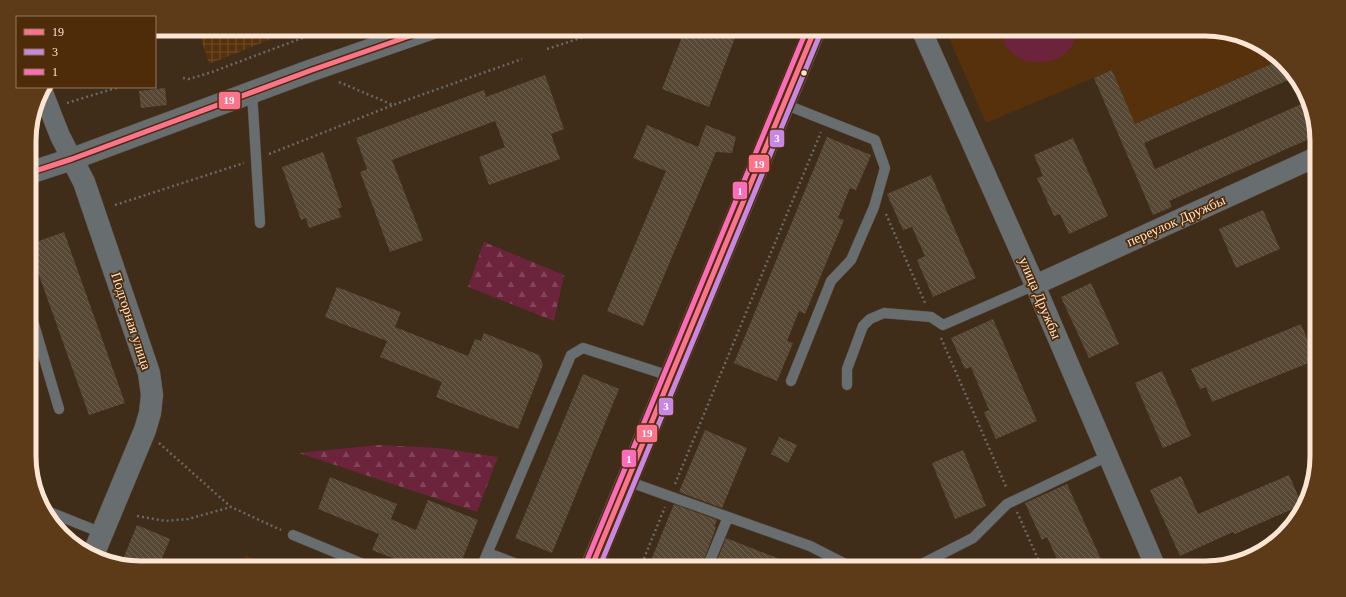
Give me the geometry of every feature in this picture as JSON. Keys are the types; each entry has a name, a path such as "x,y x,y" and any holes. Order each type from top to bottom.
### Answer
{"main road":[{"path":"594,561 812,36"}],"street":[{"path":"36,171 410,36"},
{"name":"улица Дружбы","path":"924,36 1035,285 1153,561"},
{"name":"Подгорная улица","path":"45,98 60,136 84,182 149,373 152,396 150,413 145,430 94,550"},
{"name":"переулок Дружбы","path":"1035,285 1310,160"}],"lane":[{"path":"252,92 260,223"},
{"path":"784,104 875,140 885,168 874,207 852,260 831,281 791,381"},
{"path":"847,385 847,369 863,326 870,319 884,313 931,317 943,325 1035,285"},
{"path":"36,331 59,409"},
{"path":"484,561 571,355 583,348 670,376"},
{"path":"928,561 973,538 1007,504 1108,456"},
{"path":"627,481 810,546 839,561"},
{"path":"54,514 102,533"},
{"path":"710,561 728,517"},
{"path":"293,535 357,561"},
{"path":"488,553 509,561"}],"path":[{"path":"183,78 189,79 212,72 307,36"},
{"path":"548,49 587,36"},
{"path":"339,82 394,105 522,59"},
{"path":"66,103 115,88"},
{"path":"643,561 826,120"},
{"path":"877,195 1039,561"},
{"path":"145,430 231,507 293,535"},
{"path":"136,516 166,521 188,519 231,507"}],"shaded area":[{"path":"200,36 279,36 209,64"},
{"path":"948,36 1219,37 1245,44 1258,50 1274,63 1135,124 1112,70 986,123"},
{"path":"246,555 259,561 243,561"}],"green space":[{"path":"1002,36 1076,36 1070,49 1064,55 1056,59 1039,62 1022,59 1014,55 1005,45"},
{"path":"484,242 564,275 554,321 468,287"},
{"path":"379,445 439,448 498,457 477,512 299,453"}],"building":[{"path":"682,36 736,36 709,107 662,89"},
{"path":"1274,63 1290,79 1144,143 1155,169 1303,103 1309,127 1310,139 1169,201 1172,207 1153,215 1094,78 1112,70 1135,124"},
{"path":"545,75 564,129 551,134 560,159 489,185 479,157 505,147 495,121 392,160 423,240 390,252 360,172 367,169 356,138 484,90 486,97"},
{"path":"165,88 167,105 141,108 139,91"},
{"path":"647,125 698,147 706,125 736,137 732,153 716,152 643,326 607,311 666,171 633,158"},
{"path":"827,137 871,155 856,190 850,188 838,218 844,220 805,314 799,311 787,341 793,343 777,381 734,363"},
{"path":"1073,138 1108,216 1069,234 1060,214 1054,216 1037,178 1043,176 1034,155"},
{"path":"323,152 342,207 338,209 341,217 309,228 306,218 301,220 282,167"},
{"path":"931,175 976,278 933,297 917,260 925,256 912,227 903,230 887,194"},
{"path":"1263,210 1280,249 1236,268 1219,229"},
{"path":"64,232 125,403 89,415 36,267 36,242"},
{"path":"1091,283 1119,344 1089,358 1061,297"},
{"path":"337,287 401,312 395,327 468,356 475,339 481,341 484,333 539,355 543,365 518,429 436,397 442,382 380,357 387,341 325,317"},
{"path":"993,319 1037,421 996,439 984,412 989,410 971,367 965,369 951,338"},
{"path":"1301,324 1310,346 1310,362 1212,402 1206,387 1200,389 1191,369"},
{"path":"1162,371 1191,436 1163,448 1135,383"},
{"path":"583,374 619,389 552,553 515,538"},
{"path":"705,430 747,448 722,508 679,492"},
{"path":"779,437 797,445 788,463 771,454"},
{"path":"963,450 986,506 955,519 932,463"},
{"path":"1289,475 1300,500 1296,507 1235,534 1233,532 1180,556 1150,490 1181,476 1198,514"},
{"path":"330,477 397,504 391,519 416,530 428,500 478,520 462,561 400,561 372,550 379,534 318,509"},
{"path":"1067,484 1102,561 1058,561 1047,537 1042,540 1025,503"},
{"path":"674,504 717,520 714,527 716,527 704,561 651,561"},
{"path":"137,525 170,539 161,561 123,559"},
{"path":"726,538 785,561 717,561"}],"transit line":[{"name":"19","path":"36,171 410,36"},
{"name":"1","path":"587,561 804,36"},
{"name":"19","path":"594,561 812,36"},
{"name":"3","path":"602,561 819,36"}]}
